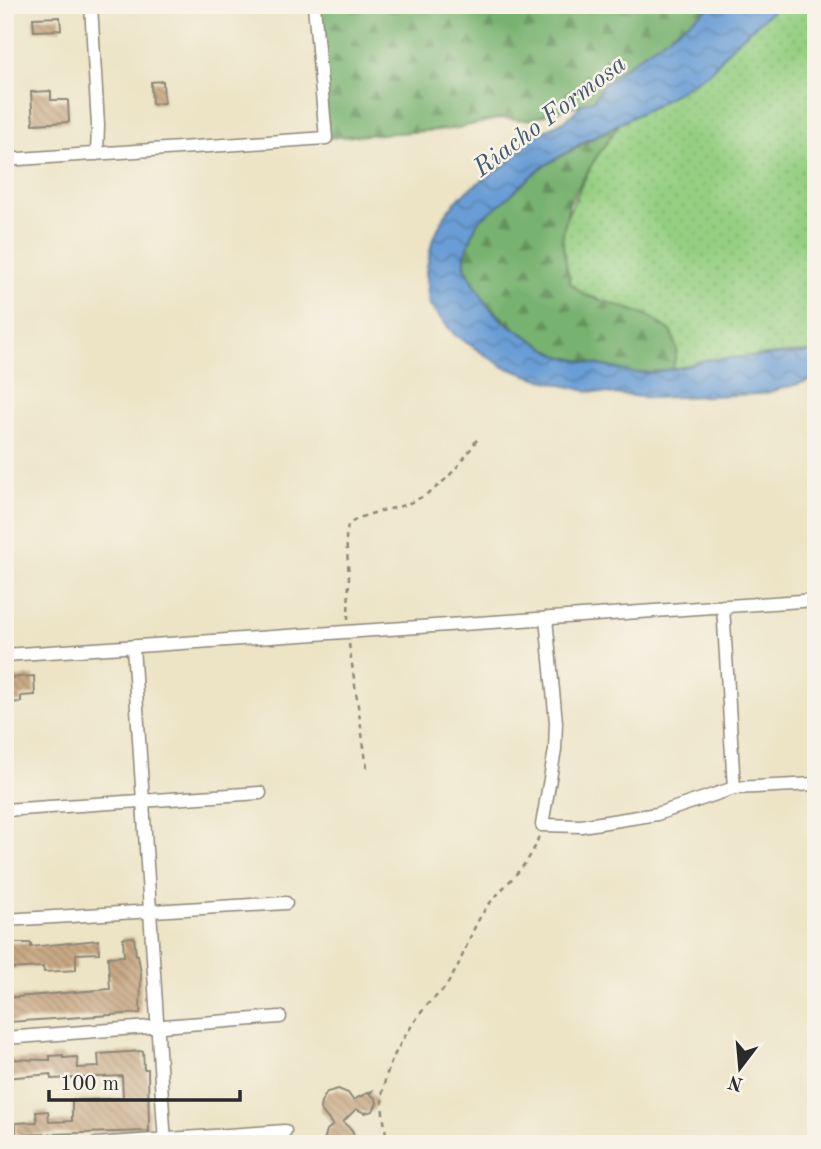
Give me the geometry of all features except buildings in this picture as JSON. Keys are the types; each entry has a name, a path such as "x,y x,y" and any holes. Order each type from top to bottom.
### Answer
{"street":[{"path":"91,5 98,125 97,154"},
{"path":"5,160 326,138 314,5"},
{"path":"5,655 816,600"},
{"path":"723,606 734,788"},
{"path":"546,618 556,722 555,750 542,825 581,826 657,814 734,788 816,784"},
{"path":"133,646 165,1141"},
{"path":"5,810 260,793"},
{"path":"5,920 286,903"},
{"path":"5,1038 280,1017"},
{"path":"96,1144 285,1131"}],"path":[{"path":"367,768 347,632 348,525 359,517 411,503 436,490 455,471 478,438"},
{"path":"387,1144 382,1092 390,1065 403,1040 428,1004 448,984 474,927 489,904 516,876 537,845 542,825"}],"green space":[{"path":"314,5 713,5 630,63 602,86 594,100 528,120 502,118 453,129 326,138"},
{"path":"780,5 816,5 816,351 704,360 672,370 677,350 647,315 585,295 570,283 562,240 564,222 592,164 619,124 710,72 732,46"},
{"path":"619,124 569,203 562,240 570,283 585,295 647,315 671,331 677,350 672,370 635,373 557,355 516,329 487,305 465,267 465,255 477,222 539,169"}],"water":[{"path":"713,5 779,5 732,46 710,72 539,169 477,222 465,255 465,267 487,305 504,322 557,355 635,373 649,373 704,360 816,352 816,379 762,394 651,398 587,391 504,367 455,335 429,305 426,271 433,238 448,210 465,192 503,166 537,135 567,119 583,103 594,100 602,86 630,63"}],"water label":[{"name":"Riacho Formosa","path":"549,115"}]}
